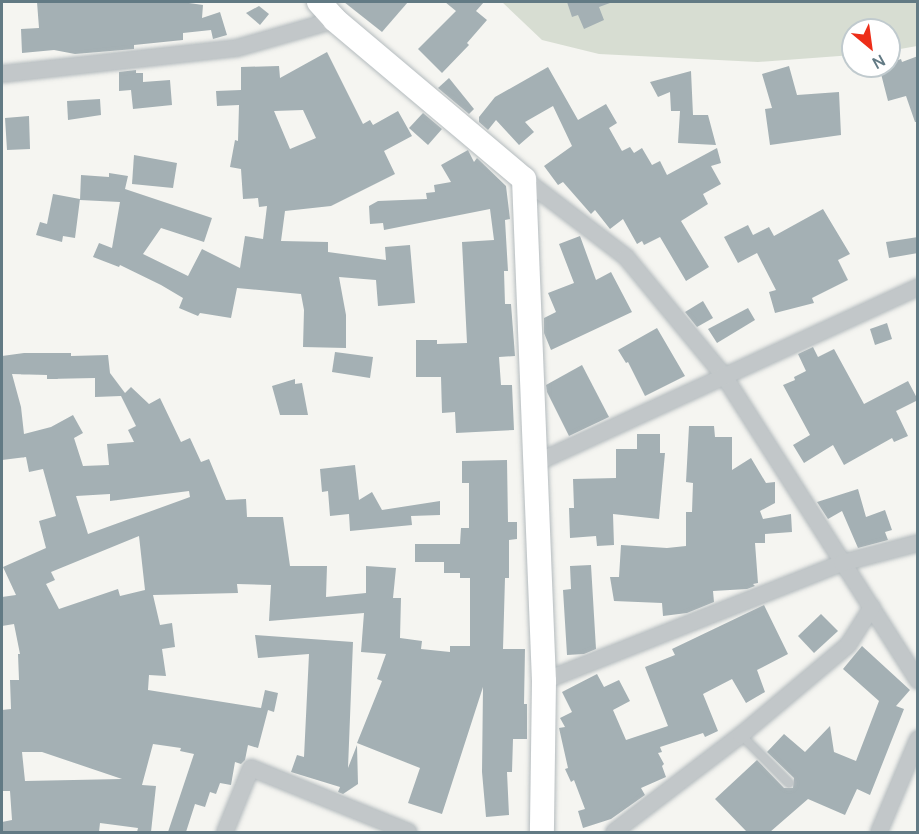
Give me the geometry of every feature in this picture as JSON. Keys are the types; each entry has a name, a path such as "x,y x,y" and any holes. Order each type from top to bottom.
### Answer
{"street":[{"path":"319,2 335,20 524,178 626,257 724,376 918,680"},
{"path":"2,74 237,48 335,20"},
{"path":"524,178 544,681 542,832"},
{"path":"536,463 918,287"},
{"path":"544,681 842,563 918,543"},
{"path":"614,832 741,735 848,645 872,607"},
{"path":"879,832 918,739"},
{"path":"225,832 251,768 409,832"}],"lane":[{"path":"741,735 789,783"}],"shaded area":[{"path":"502,2 917,2 917,46 901,49 901,18 841,18 841,56 758,62 599,54 542,40"}],"building":[{"path":"37,2 182,2 203,5 202,18 220,12 227,35 213,39 211,30 183,33 183,40 134,45 134,49 75,54 54,50 22,53 21,29 39,28"},
{"path":"344,2 408,2 382,32"},
{"path":"445,2 484,2 476,11 487,20 467,43 469,45 442,73 418,49 456,11"},
{"path":"567,2 610,3 599,7 604,20 584,29 578,15 572,17"},
{"path":"259,6 269,14 260,25 246,13"},
{"path":"327,52 363,124 370,120 373,125 398,111 412,136 384,151 395,174 331,206 285,211 281,241 328,242 328,252 386,260 385,247 410,245 415,303 378,306 376,280 339,277 346,315 346,348 303,347 304,310 301,294 237,288 231,318 200,313 198,316 179,308 183,298 161,285 120,265 119,267 93,257 99,243 112,248 120,202 80,200 81,175 109,177 109,173 128,176 125,189 212,218 204,242 161,228 143,254 188,276 202,249 240,268 245,236 263,239 267,206 259,207 258,198 243,199 241,169 230,167 235,140 238,141 239,105 217,106 216,91 241,90 241,67 279,66 280,78","holes":["303,110 316,138 290,149 274,111"]},
{"path":"918,56 918,122 915,122 906,96 888,101 882,78 901,78 901,59 902,62"},
{"path":"789,66 797,95 839,92 841,135 770,145 765,109 772,108 762,74"},
{"path":"548,67 578,120 606,104 617,123 609,128 622,151 630,147 634,153 642,148 652,165 660,161 667,175 717,148 721,163 711,166 721,184 703,194 708,204 681,221 709,267 686,281 660,237 644,245 642,241 637,244 623,219 610,229 595,210 591,214 563,182 558,185 544,166 572,146 553,106 525,122 534,132 519,145 496,120 488,130 479,122 479,117 495,97"},
{"path":"136,70 136,73 143,73 143,82 170,80 172,105 133,109 131,90 119,91 119,72"},
{"path":"691,71 693,115 708,115 716,145 678,143 680,111 671,111 670,92 658,97 650,82"},
{"path":"449,78 474,109 469,114 438,88"},
{"path":"100,99 101,115 68,120 67,101"},
{"path":"423,113 442,129 428,145 409,128"},
{"path":"29,116 30,149 7,150 5,118"},
{"path":"468,150 474,162 477,158 506,186 510,219 505,220 508,271 504,271 505,304 511,304 515,356 499,357 501,385 512,385 514,430 456,433 455,412 442,413 441,377 416,377 416,340 437,340 437,344 467,343 462,242 494,240 490,209 384,230 383,223 370,224 369,206 378,201 427,199 426,193 435,192 434,185 451,182 441,165"},
{"path":"134,155 177,163 173,188 132,184"},
{"path":"53,194 80,199 75,238 63,236 62,242 36,235 40,222 47,224"},
{"path":"823,209 850,254 838,260 848,280 812,298 814,303 775,313 769,292 776,290 757,253 738,263 724,237 748,225 753,235 769,227 774,236"},
{"path":"580,236 596,280 611,272 632,312 551,350 544,333 544,318 556,312 548,293 574,283 559,244"},
{"path":"918,237 918,253 889,258 886,242"},
{"path":"703,301 713,318 697,327 685,312"},
{"path":"748,308 755,320 717,343 708,329"},
{"path":"887,323 892,339 875,345 870,329"},
{"path":"657,328 685,376 645,396 628,362 626,363 618,350"},
{"path":"813,347 818,357 834,349 864,404 908,381 918,400 896,411 908,436 894,442 892,438 844,465 833,445 804,463 793,445 810,435 783,385 795,380 794,377 806,371 798,354"},
{"path":"335,352 373,357 370,378 332,372"},
{"path":"24,353 71,353 71,356 108,355 110,373 125,393 131,387 149,404 160,398 181,442 190,438 201,462 209,459 226,500 246,499 247,517 283,517 290,566 327,566 326,597 366,593 366,566 396,568 393,598 401,598 400,638 422,641 421,649 450,652 450,646 470,646 470,578 460,578 460,573 444,573 444,562 415,562 415,544 460,544 461,528 469,528 469,483 462,483 462,461 507,460 508,522 517,522 517,539 509,540 509,578 505,578 503,649 525,649 524,704 527,704 527,739 513,739 512,772 507,772 509,815 486,817 482,772 483,687 442,814 408,803 420,768 357,743 382,681 377,679 386,654 361,652 364,613 269,621 271,585 237,584 238,593 153,595 160,625 172,623 175,647 162,649 166,676 149,675 148,690 261,708 265,690 278,693 274,712 268,710 258,748 248,745 245,760 241,764 235,762 231,785 220,783 216,794 210,792 205,807 195,804 186,832 168,832 194,754 180,751 181,748 153,744 142,785 156,786 151,832 137,832 138,828 100,823 99,832 2,832 2,822 12,820 10,791 2,791 2,710 11,709 10,680 19,680 18,654 20,654 14,624 2,626 2,597 16,595 3,567 46,548 39,521 56,516 43,469 29,472 26,457 2,460 2,356","holes":["12,374 47,375 47,379 95,378 95,397 121,396 136,426 128,430 134,442 107,444 109,465 83,466 74,438 83,433 73,415 51,427 24,434 21,407","189,491 190,497 88,534 76,496 110,494 110,501","139,536 145,590 120,596 118,589 59,609 46,584 55,580 51,572","22,752 42,752 122,779 25,781"]},
{"path":"582,365 609,417 569,436 547,392 546,385"},
{"path":"295,379 295,384 302,383 308,415 280,415 272,386"},
{"path":"689,426 714,426 715,437 732,437 732,470 751,458 766,483 775,482 775,503 760,511 763,519 791,514 792,532 765,534 765,543 755,543 758,583 753,584 755,586 747,589 713,591 714,602 687,613 663,616 662,603 614,601 610,577 619,577 621,545 667,548 686,546 686,512 692,512 693,483 686,482"},
{"path":"637,434 660,434 660,453 665,453 659,519 613,514 614,545 597,546 596,536 570,538 569,508 574,508 573,479 616,478 616,449 637,449"},
{"path":"355,465 359,500 372,492 382,510 440,501 440,515 411,516 412,525 350,531 349,514 330,516 328,491 322,492 320,469"},
{"path":"858,489 866,517 885,510 892,530 885,532 888,540 858,548 842,511 828,519 817,502"},
{"path":"591,565 596,649 584,654 567,655 563,590 571,589 570,566"},
{"path":"764,605 788,654 757,670 765,692 746,703 732,679 703,694 718,731 705,737 703,733 660,747 662,752 658,753 664,764 662,766 666,777 641,788 645,795 611,819 583,828 578,811 585,809 574,780 571,782 565,769 568,768 559,728 565,727 560,718 572,712 562,692 597,674 604,687 619,680 630,701 613,710 626,740 668,726 645,667 675,655 672,649"},
{"path":"821,614 838,631 814,653 798,636"},
{"path":"255,635 353,642 348,768 357,745 358,784 343,794 338,792 340,787 291,772 297,755 304,757 309,654 258,658"},
{"path":"862,646 910,690 896,706 904,709 870,795 857,789 845,815 808,799 770,832 747,832 715,799 757,760 784,788 793,788 794,778 767,752 784,734 805,752 830,726 834,752 856,761 879,701 843,669"}]}
